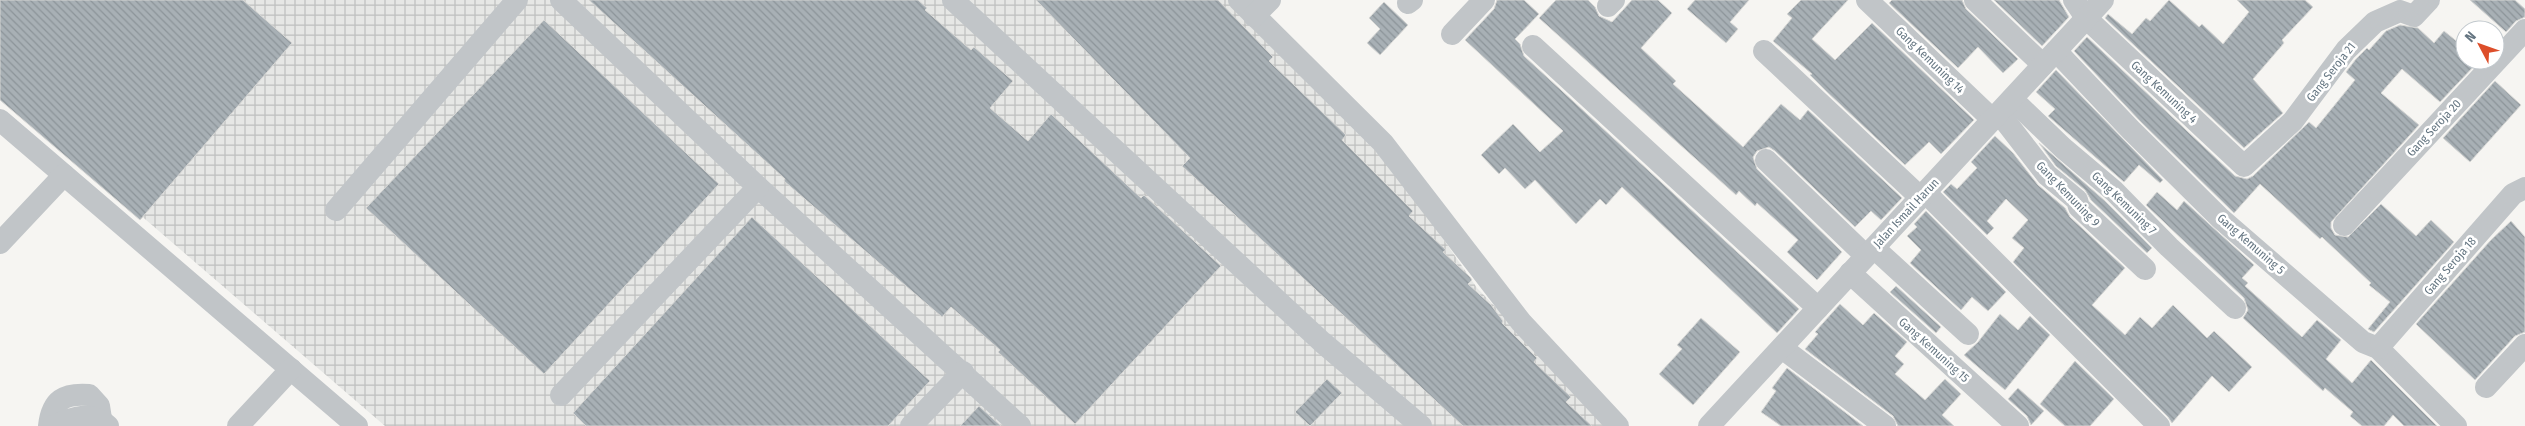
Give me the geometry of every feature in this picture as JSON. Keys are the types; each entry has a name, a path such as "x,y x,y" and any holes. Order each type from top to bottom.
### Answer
{"street":[{"path":"336,210 517,0"},
{"path":"561,0 758,187 1020,426"},
{"path":"953,0 1322,342 1421,426"},
{"path":"1270,0 1246,8 1353,110 1383,143 1521,322 1618,426"},
{"path":"1452,34 1484,0"},
{"name":"Gang Kemuning 14","path":"1867,0 2001,110"},
{"name":"Gang Kemuning 5","path":"1975,0 2049,58 2131,130 2220,218 2363,342 2378,348 2456,426"},
{"name":"Jalan Ismail Harun","path":"1716,424 1818,308 2049,58 2080,9 2103,0"},
{"name":"Gang Seroja 21","path":"2241,166 2247,165 2293,121 2346,50 2375,22 2400,11 2414,16 2429,0"},
{"name":"Gang Kemuning 4","path":"2080,9 2241,166"},
{"name":"Gang Seroja 20","path":"2344,226 2525,30"},
{"path":"1533,46 1818,308"},
{"path":"1764,50 1923,195 2159,426"},
{"name":"Gang Kemuning 9","path":"2001,110 2047,175 2077,200 2079,207 2145,269"},
{"name":"Gang Kemuning 7","path":"2001,110 2063,148 2114,191 2169,247 2234,308"},
{"path":"0,120 357,426"},
{"path":"1766,160 1870,252 1968,334"},
{"path":"0,242 64,175"},
{"path":"561,395 758,187"},
{"name":"Gang Seroja 18","path":"2378,348 2513,194 2525,188"},
{"name":"Gang Kemuning 15","path":"1850,273 2018,426"},
{"path":"2486,387 2525,345"},
{"path":"1782,348 1885,426"},
{"path":"238,426 291,370"},
{"path":"911,426 963,372"},
{"path":"49,426 51,412 60,400 73,394 89,395 99,406 104,422"},
{"path":"53,426 78,416 104,422"}],"shaded area":[{"path":"0,0 1237,0 1378,144 1477,288 1611,426 385,426 0,94"}],"building":[{"path":"0,0 243,0 292,43 140,220 0,100"},
{"path":"589,0 918,0 927,8 925,10 971,50 974,47 1013,81 990,108 1028,141 1051,114 1141,198 1144,195 1221,266 1075,424 998,352 1000,350 951,307 942,317 784,181 785,179"},
{"path":"1036,0 1218,0 1273,57 1269,61 1346,135 1342,140 1413,211 1409,216 1446,250 1443,252 1470,277 1472,280 1468,284 1491,305 1503,321 1502,323 1537,358 1534,362 1571,397 1566,402 1592,426 1463,426 1182,166 1190,158"},
{"path":"1497,0 1524,0 1539,14 1515,39 1520,44 1524,56 1799,309 1777,333 1622,187 1606,205 1600,199 1576,224 1535,180 1525,189 1505,168 1499,174 1481,155 1513,124 1540,152 1563,131 1465,40 1494,9"},
{"path":"1556,0 1588,0 1595,7 1599,16 1612,22 1632,0 1658,0 1672,13 1641,48 1676,81 1673,84 1743,147 1781,104 1800,120 1808,110 1902,198 1881,220 1871,211 1855,227 1775,151 1769,147 1757,151 1753,157 1757,169 1842,252 1817,280 1787,252 1798,240 1757,203 1755,206 1739,191 1736,195 1539,18"},
{"path":"1695,0 1749,0 1730,22 1738,29 1726,43 1687,9"},
{"path":"1801,0 1848,0 1812,39 1835,60 1872,23 1974,120 1941,154 1929,142 1905,165 1826,91 1810,75 1812,74 1773,41 1792,18 1787,14"},
{"path":"1892,0 1962,0 1966,9 2018,59 2003,73 1978,47 1958,68 1889,3"},
{"path":"1994,0 2059,0 2069,17 2042,46"},
{"path":"2169,0 2199,27 2202,24 2223,44 2249,12 2237,0 2305,0 2313,7 2282,40 2284,43 2253,79 2283,113 2244,148 2105,18 2108,14 2132,34 2146,18 2150,21"},
{"path":"2470,0 2515,0 2525,9 2525,17 2516,21 2506,32 2505,20 2492,20"},
{"path":"1384,2 1408,25 1380,55 1367,43 1380,29 1369,18"},
{"path":"544,20 719,184 544,374 366,208"},
{"path":"2400,25 2418,28 2434,43 2444,31 2455,40 2455,70 2470,70 2440,102 2402,69 2381,93 2419,125 2331,222 2331,228 2335,235 2348,237 2381,204 2416,236 2431,220 2454,242 2374,332 2368,329 2390,302 2369,285 2371,283 2322,237 2320,239 2260,184 2234,213 2140,121 2074,51 2087,37 2235,176 2247,179 2253,176 2309,122 2316,128 2355,80 2346,72 2356,59 2367,48 2369,50 2386,31"},
{"path":"2056,70 2163,180 2160,183 2139,165 2124,182 2048,116 2055,109 2036,92"},
{"path":"2495,81 2521,105 2470,162 2443,138"},
{"path":"1995,136 2013,153 2038,185 2065,208 2070,217 2125,268 2092,305 2125,335 2140,317 2152,328 2173,305 2207,338 2214,331 2252,367 2229,392 2212,376 2172,423 2013,262 2024,248 2012,238 2028,220 2006,199 1987,221 1994,228 1987,235 1943,192 1951,184 1957,189 1977,168 1971,162"},
{"path":"2039,143 2105,201 2152,248 2147,253 2091,200 2085,190 2056,166"},
{"path":"2157,192 2177,210 2184,201 2254,265 2242,278 2248,283 2245,286 2302,337 2317,320 2341,340 2326,359 2352,383 2371,360 2437,426 2404,426 2393,415 2384,426 2362,426 2350,416 2353,412 2325,388 2323,391 2243,318 2248,310 2244,298 2146,205"},
{"path":"1926,211 2006,292 1988,311 1972,297 1961,310 1910,263 1921,250 1907,236 1917,227 1914,224"},
{"path":"752,217 930,381 888,426 586,426 573,413"},
{"path":"2511,221 2525,237 2525,332 2515,336 2475,380 2416,324 2490,241"},
{"path":"1896,286 1941,327 1936,333 1890,292"},
{"path":"1840,304 1863,325 1874,313 1907,342 1895,356 1904,364 1895,374 1925,400 1945,379 1961,394 1942,415 1954,426 1898,426 1893,416 1805,349 1818,334 1815,332"},
{"path":"2000,314 2018,330 2030,316 2050,335 2005,390 1964,355 1978,342"},
{"path":"1701,318 1740,352 1693,405 1659,374 1682,349 1677,345"},
{"path":"2075,361 2114,399 2090,426 2065,426 2040,404"},
{"path":"1787,368 1863,426 1781,426 1761,412 1776,391 1772,388"},
{"path":"1327,379 1342,393 1310,426 1295,412"},
{"path":"2018,388 2044,411 2031,425 2027,416 2008,399"},
{"path":"979,406 1001,426 960,426"}]}
